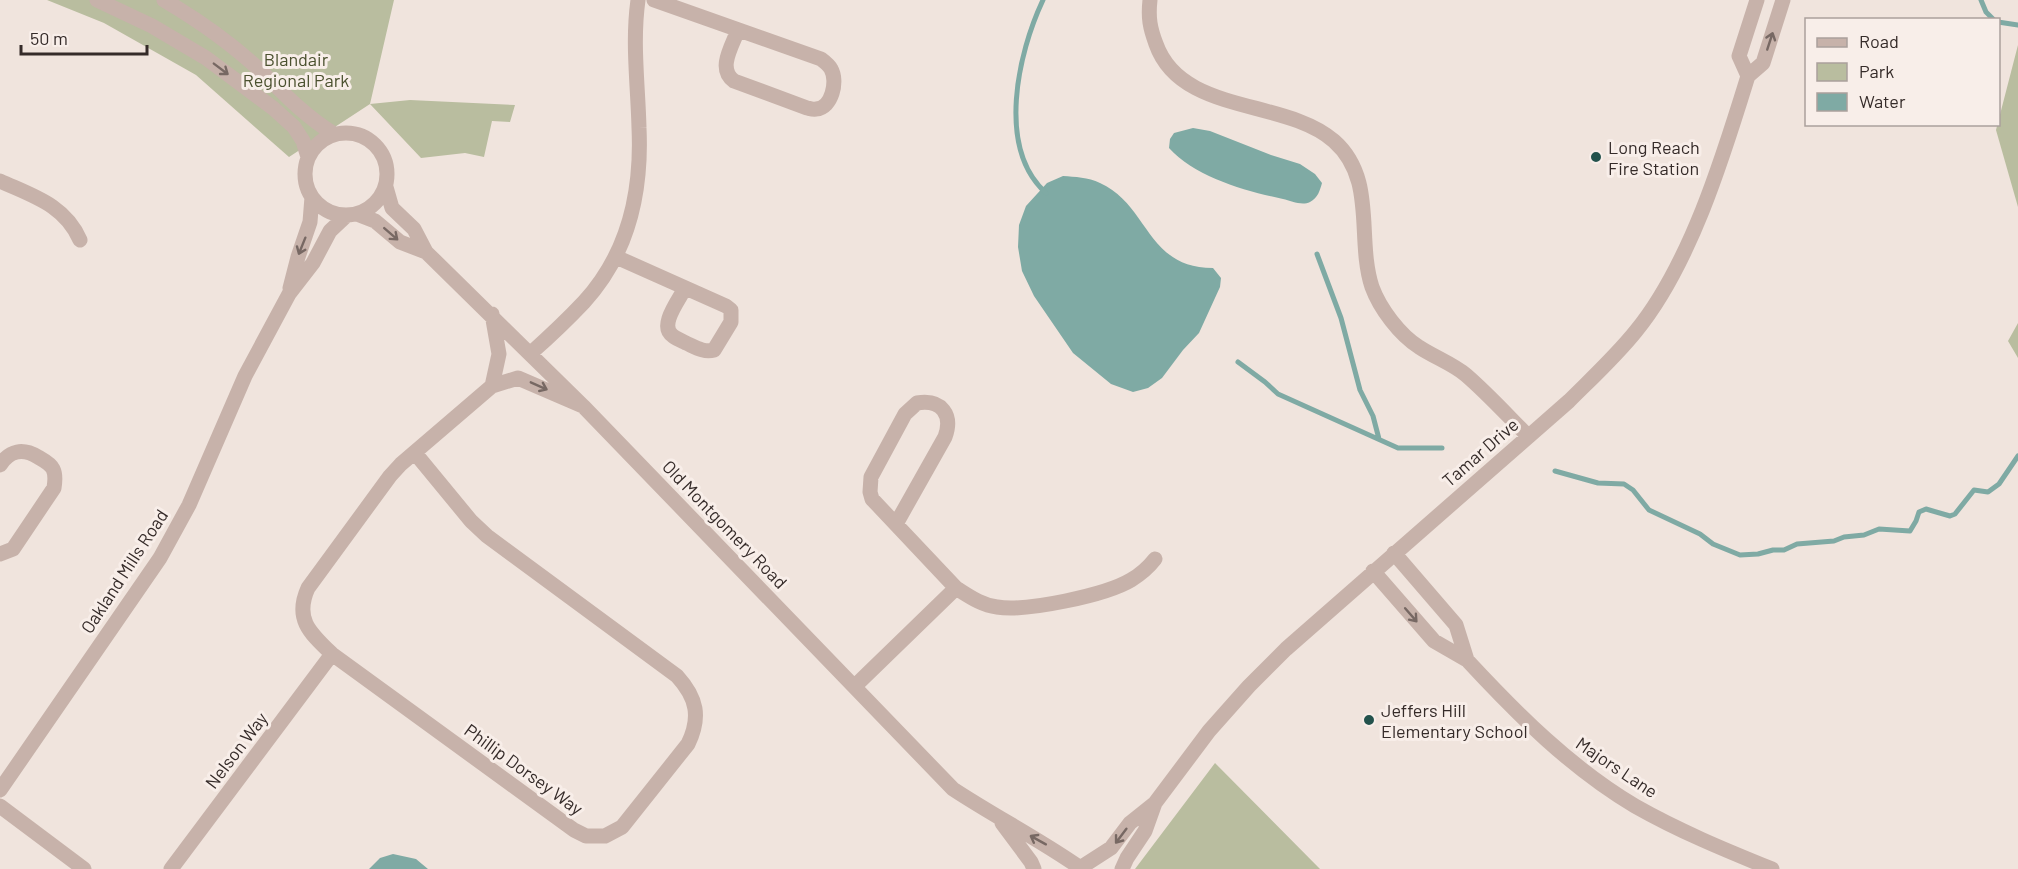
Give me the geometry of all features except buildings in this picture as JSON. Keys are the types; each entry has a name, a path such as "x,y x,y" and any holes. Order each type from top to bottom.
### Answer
{"street":[{"path":"97,0 153,26 206,58 273,108 294,127 303,141 308,157"},
{"path":"164,0 188,14 229,44 261,71 281,93 319,125 334,134"},
{"path":"531,353 585,301 602,280 626,235 637,187 640,159 635,64 638,0"},
{"path":"654,0 821,59 831,67 834,87 822,108 815,110 807,108 729,78 725,66 738,30"},
{"path":"1150,0 1148,18 1159,54 1169,69 1183,82 1198,90 1299,122 1334,140 1355,170 1365,209 1364,239 1367,266 1373,288 1385,311 1399,330 1416,345 1464,373 1528,436"},
{"path":"1748,76 1739,56 1757,0"},
{"name":"Tamar Drive","path":"1078,867 1111,848 1130,823 1155,803 1209,731 1286,649 1569,401 1606,365 1637,330 1663,291 1687,246 1706,200 1748,76 1763,63 1783,0"},
{"path":"348,132 362,135 374,142 383,153 387,166 386,187 376,203 352,215 327,211 318,205 312,197 305,178 308,157 313,149 322,140 334,134 348,132"},
{"path":"0,181 52,205 74,225 80,240"},
{"name":"Old Montgomery Road","path":"386,187 392,208 414,229 426,252 584,406 953,789 998,819 1047,845 1078,867"},
{"name":"Oakland Mills Road","path":"289,294 310,222 312,197"},
{"name":"Old Montgomery Road","path":"352,215 375,221 400,242 426,252"},
{"name":"Oakland Mills Road","path":"0,790 160,558 189,505 245,376 289,294 313,263 330,231 352,215"},
{"path":"616,257 726,306 731,310 731,322 714,350 708,352 702,350 669,332 667,325 669,319 684,288"},
{"path":"492,315 500,354 492,386"},
{"name":"Phillip Dorsey Way","path":"415,453 471,521 487,536 677,676 685,685 695,706 694,730 688,744 622,827 605,836 586,836 574,830 332,654 313,636 302,613 303,600 308,588 390,476 402,464 492,386 518,378 584,406"},
{"path":"896,524 948,429 944,410 932,402 917,403 905,414 871,477 869,485 872,499 956,588 973,599 998,607 1041,606 1111,590 1130,581 1155,559"},
{"path":"0,465 11,454 20,450 46,461 56,477 54,488 13,549 0,554"},
{"name":"Majors Lane","path":"1394,553 1456,625 1467,660"},
{"name":"Majors Lane","path":"1373,571 1434,641 1467,660 1525,721 1566,757 1635,805 1708,843 1772,869"},
{"path":"855,686 956,588"},
{"name":"Nelson Way","path":"171,869 332,654"},
{"name":"Tamar Drive","path":"1122,869 1145,831 1155,803"},
{"path":"0,806 84,869"},
{"name":"Old Montgomery Road","path":"998,819 1034,869"}],"green space":[{"name":"Blandair Regional Park","path":"47,0 394,0 370,104 289,157 196,75 104,23"},
{"path":"2018,45 2018,207 1996,130 1997,126 2000,126 2000,115"},
{"path":"410,100 515,105 510,122 492,121 484,157 465,153 421,158 370,104"},
{"path":"2018,323 2018,358 2008,341"},
{"path":"1215,763 1320,869 1135,869"}],"water":[{"path":"1193,128 1210,131 1300,164 1315,174 1322,183 1318,194 1310,202 1296,203 1253,192 1206,175 1169,148 1170,139 1174,133"},
{"path":"1063,176 1091,180 1116,193 1161,247 1174,258 1191,265 1213,268 1221,278 1220,287 1199,333 1162,378 1148,388 1133,392 1111,384 1073,353 1034,296 1022,271 1018,247 1019,225 1026,206 1047,183"},
{"path":"393,854 416,859 428,869 369,869 380,858"}],"waterway":[{"path":"1043,0 1026,46 1020,72 1016,100 1016,126 1021,151 1030,174 1046,193"},
{"path":"1981,0 1986,12 1992,18"},
{"path":"2000,22 2018,25"},
{"path":"1317,254 1341,318 1360,390 1373,416 1379,439"},
{"path":"1238,362 1278,394 1398,448 1442,448"},
{"path":"1555,471 1598,483 1624,484 1633,490 1649,510 1700,534 1713,544 1740,555 1784,550 1797,544 1834,541 1844,537 1864,535 1879,529 1910,531 1919,512 1926,509 1950,516 1955,514 1974,490 1988,492 1999,484 2018,456"}],"place":[{"name":"Long Reach Fire Station","path":"1596,157"},
{"name":"Jeffers Hill Elementary School","path":"1369,720"}]}
